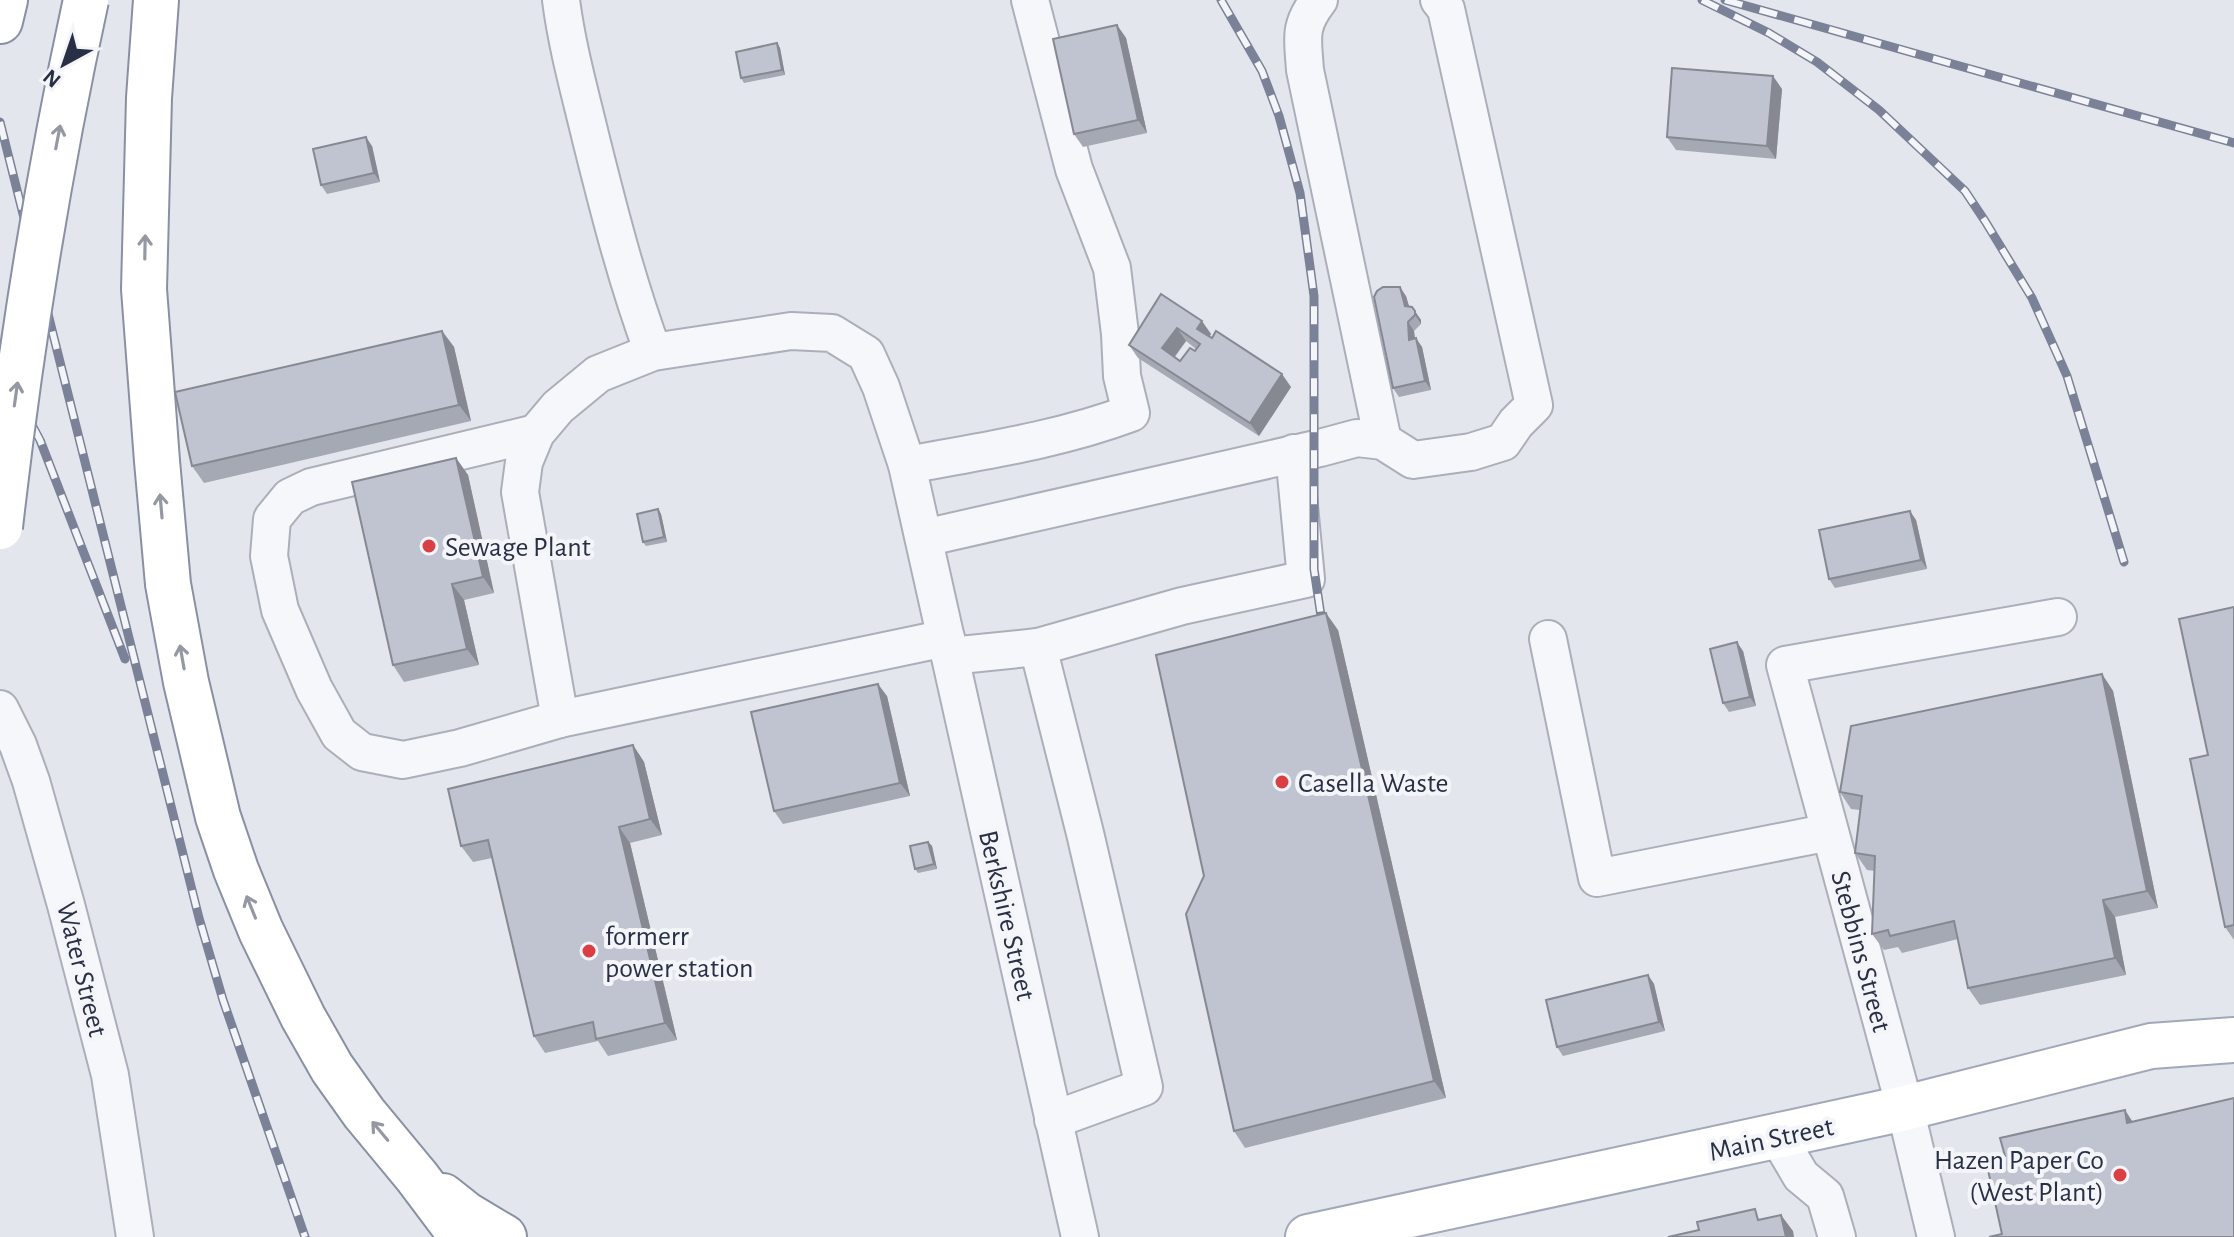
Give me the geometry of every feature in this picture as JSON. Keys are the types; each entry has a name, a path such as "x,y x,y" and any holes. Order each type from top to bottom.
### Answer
{"main road":[{"path":"0,21 5,0"},
{"path":"0,527 50,177 86,0"},
{"path":"156,0 149,98 144,289 157,461 168,584 186,682 218,817 261,931 332,1068 462,1237"},
{"name":"Main Street","path":"1308,1237 1778,1137 2151,1046 2234,1040"},
{"path":"417,1177 467,1215 504,1237"}],"street":[{"path":"561,0 566,34 607,205 636,308 653,352"},
{"path":"907,465 1026,444 1095,427 1131,413 1122,376 1112,268 1074,169 1030,0"},
{"path":"1319,0 1302,30 1305,70 1383,441"},
{"path":"924,538 1357,438 1383,441 1413,460 1471,452 1503,442 1534,405 1446,9 1439,0"},
{"name":"Berkshire Street","path":"536,433 558,407 598,374 653,352 791,331 832,333 866,354 881,387 907,465 1080,1237"},
{"path":"536,433 311,487 290,497 272,519 269,556 280,610 314,689 339,734 362,752 403,760 460,748 560,719 948,647 1038,647 1182,606 1306,579 1294,453"},
{"path":"536,433 524,462 520,492 560,719"},
{"name":"Stebbins Street","path":"1936,1237 1905,1108 1785,665 2058,617"},
{"path":"1548,639 1597,878 1830,832"},
{"path":"1038,647 1144,1087 1053,1120"},
{"name":"Water Street","path":"0,709 31,781 110,1075 135,1237"},
{"path":"1778,1137 1801,1176 1825,1196 1837,1237"}],"building":[{"path":"1117,25 1138,120 1074,134 1053,39"},
{"path":"777,43 782,70 741,78 736,52"},
{"path":"1672,68 1773,76 1767,146 1667,137"},
{"path":"366,137 374,173 321,185 313,149"},
{"path":"1383,287 1400,287 1405,306 1415,311 1408,322 1409,340 1416,338 1425,381 1393,388 1374,297"},
{"path":"1161,294 1202,321 1197,329 1212,338 1216,331 1282,374 1250,423 1129,345","holes":["1177,328 1200,344 1195,351 1190,348 1180,361 1162,348"]},
{"path":"442,331 459,405 192,466 175,392"},
{"name":"Sewage Plant","path":"456,458 483,577 452,584 467,649 393,665 352,482"},
{"path":"658,509 664,537 643,542 637,514"},
{"path":"1910,511 1921,560 1829,579 1819,530"},
{"path":"2234,607 2234,925 2225,927 2190,759 2208,755 2179,619"},
{"name":"Casella Waste","path":"1326,613 1434,1081 1234,1131 1186,914 1204,876 1156,655"},
{"path":"1737,642 1750,697 1723,703 1710,649"},
{"path":"2102,674 2147,891 2103,900 2115,958 1968,988 1954,921 1890,936 1888,930 1872,934 1875,856 1855,853 1862,796 1840,792 1851,726"},
{"path":"878,684 900,783 774,811 751,712"},
{"name":"formerr power station","path":"633,745 650,819 619,827 665,1023 596,1039 593,1022 534,1036 488,840 461,846 448,789"},
{"path":"928,842 934,864 915,869 910,846"},
{"path":"1648,975 1659,1022 1557,1047 1546,1000"},
{"name":"Hazen Paper Co (West Plant)","path":"2234,1098 2234,1237 1989,1237 2002,1234 1986,1161 2005,1156 2000,1138 2125,1110 2127,1123"},
{"path":"1755,1209 1758,1220 1781,1215 1786,1237 1668,1237 1699,1230 1697,1222"}],"railway":[{"path":"1221,0 1262,71 1279,116 1300,193 1314,296 1314,569 1327,637"},
{"path":"1702,0 1769,33 1817,62 1879,110 1965,191 2032,298 2067,376 2124,562"},
{"path":"1725,0 2234,143"},
{"path":"0,122 199,918 223,1000 305,1237"},
{"path":"0,365 40,440 125,659"}],"place":[{"name":"Sewage Plant","path":"429,546"},
{"name":"Casella Waste","path":"1282,782"},
{"name":"formerr power station","path":"589,951"},
{"name":"Hazen Paper Co (West Plant)","path":"2120,1175"}]}
